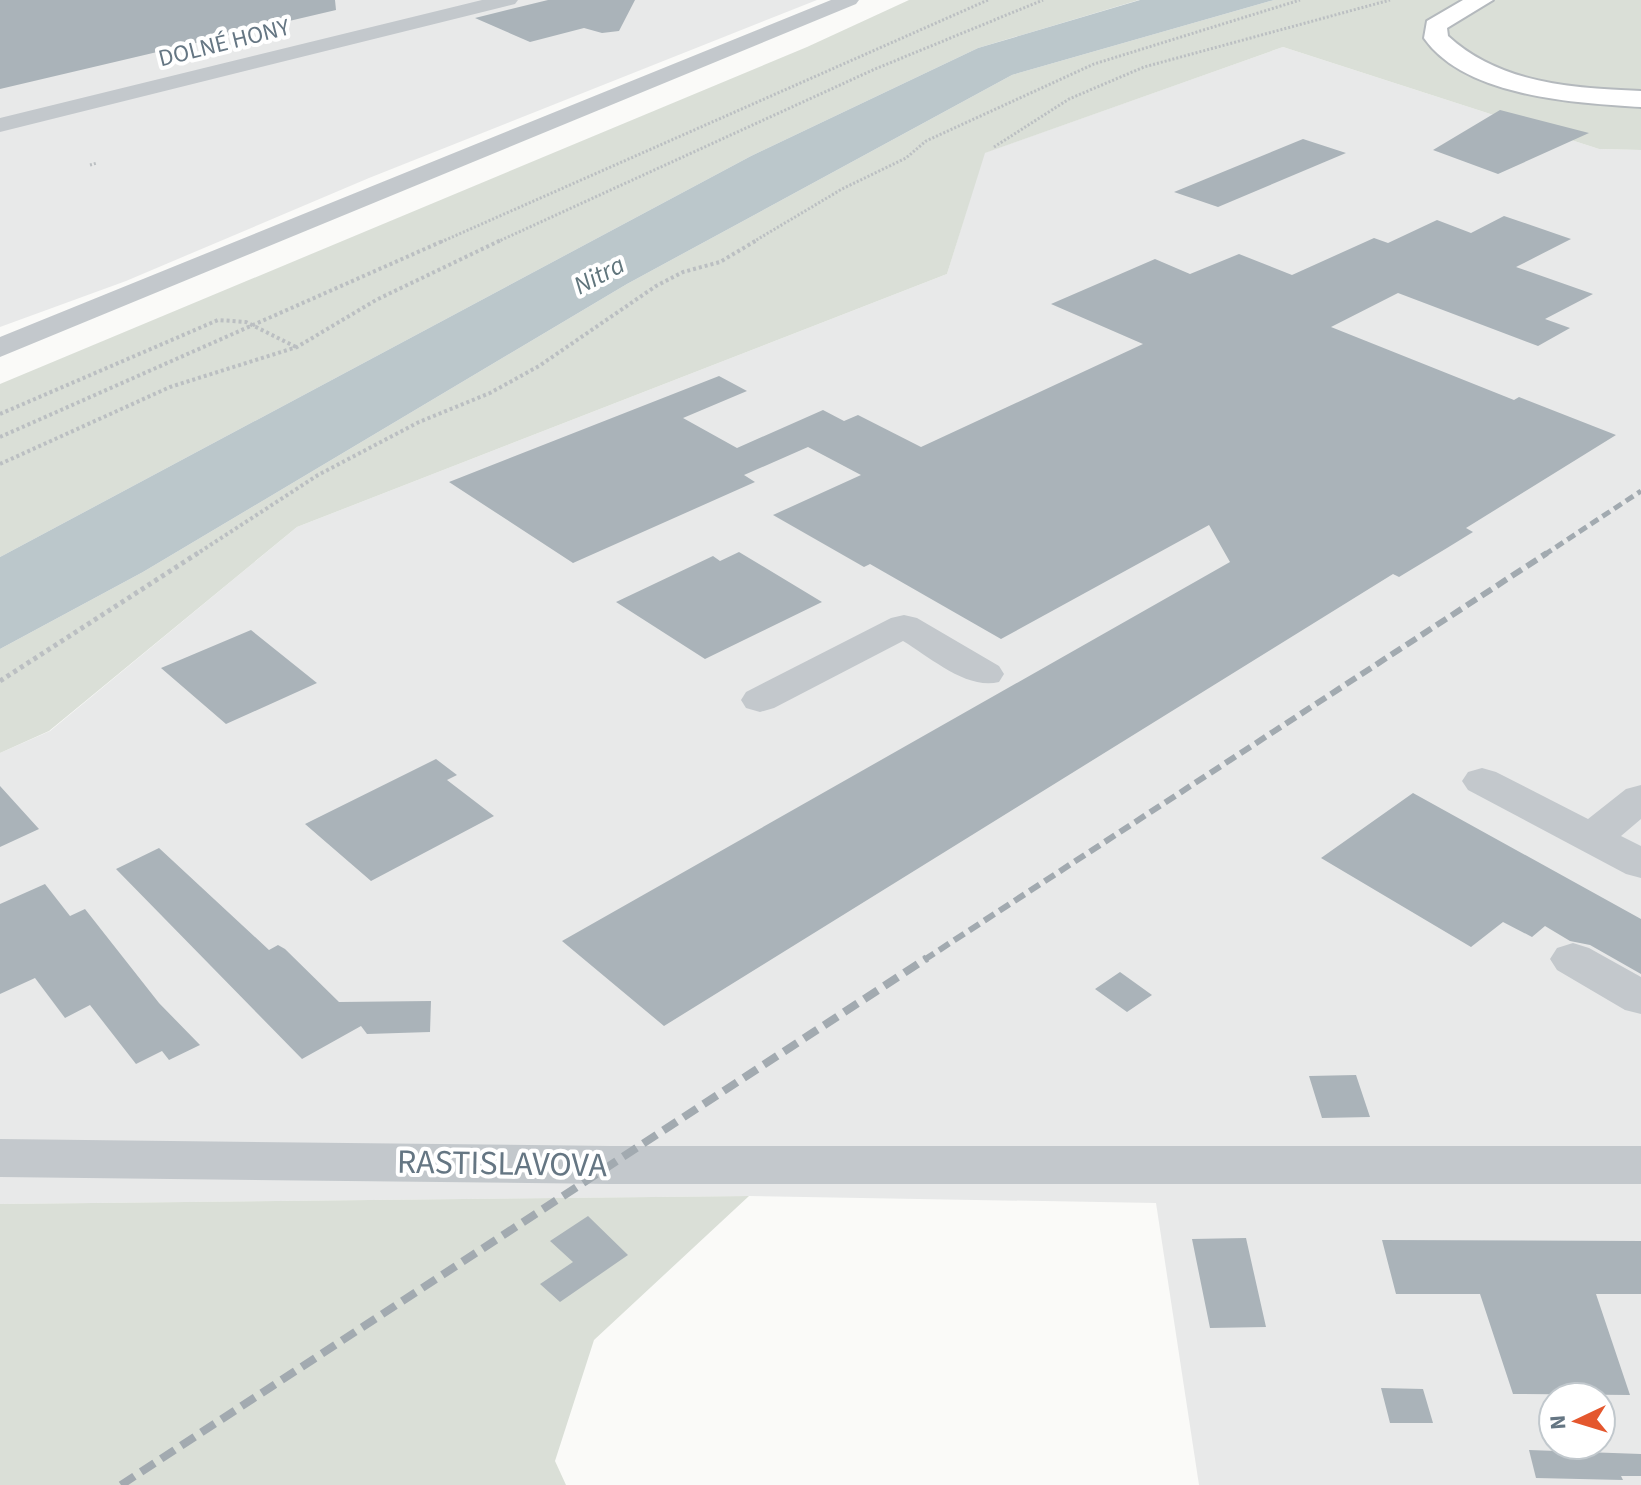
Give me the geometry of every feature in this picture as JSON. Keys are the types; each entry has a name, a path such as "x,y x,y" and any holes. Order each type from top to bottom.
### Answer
{"highway":[{"path":"1482,0 1447,16 1435,26 1436,38 1462,61 1483,71 1541,88 1641,96"},
{"path":"1500,0 1458,17 1449,28 1448,38 1471,60 1548,85 1641,96"}],"street":[{"name":"DOLNÉ HONY","path":"0,125 508,0"},
{"path":"0,348 135,296 849,0"},
{"path":"760,700 904,626 985,674"},
{"path":"1482,781 1641,864"},
{"path":"1591,838 1641,798"},
{"path":"1573,959 1641,998"},
{"name":"RASTISLAVOVA","path":"0,1158 460,1165 1641,1165"}],"path":[{"path":"0,437 988,0"},
{"path":"0,464 170,387 297,347 376,300 450,264 875,69 1043,0"},
{"path":"0,681 318,475 419,422 490,393 527,373 656,286 683,272 720,262 842,189 906,158 926,141 1094,64 1300,0"},
{"path":"994,147 1069,99 1144,67 1390,0"},
{"path":"90,165 97,163"},
{"path":"0,414 206,324 231,319 252,325 297,347"}],"shaded area":[{"path":"0,0 817,0 369,178 126,281 0,327"},
{"path":"909,0 1139,0 978,48 751,156 0,557 0,384 807,47"},
{"path":"1274,0 1641,0 1641,150 1599,149 1283,47 985,153 947,274 297,527 49,731 0,753 0,649 143,572 627,284 1012,75"},
{"path":"1283,47 1599,149 1641,150 1641,1485 1199,1485 1156,1203 749,1196 0,1204 0,753 50,731 297,527 947,274 984,153"},
{"path":"749,1196 594,1340 555,1461 566,1485 0,1485 0,1204"}],"water":[{"name":"Nitra","path":"1140,0 1274,0 1012,75 627,284 143,572 0,649 0,557 751,156 978,48"}],"building":[{"path":"0,0 335,0 336,10 0,89"},
{"path":"548,0 635,0 619,31 602,33 584,28 530,42 475,18"},
{"path":"1500,110 1589,133 1498,174 1433,150"},
{"path":"1303,139 1346,153 1218,207 1174,192"},
{"path":"1504,216 1571,239 1516,267 1593,294 1545,319 1570,328 1538,346 1398,293 1331,327 1514,400 1519,397 1616,435 1466,528 1473,532 1399,577 1393,574 664,1026 562,941 1230,562 1209,525 1001,639 870,564 864,567 773,515 861,475 808,447 744,475 755,482 573,563 449,482 719,376 747,391 683,418 737,448 823,410 844,421 858,415 921,447 1143,344 1051,304 1155,259 1190,274 1239,254 1292,275 1374,238 1388,243 1437,220 1471,233"},
{"path":"739,552 822,602 705,659 616,602 713,556 720,561"},
{"path":"251,630 317,683 226,724 161,668"},
{"path":"436,759 457,775 447,780 494,816 371,881 305,824"},
{"path":"0,786 39,829 0,847"},
{"path":"1413,793 1641,919 1641,974 1590,945 1570,941 1545,926 1532,937 1503,922 1471,947 1321,858"},
{"path":"159,848 269,950 278,945 285,949 339,1002 431,1001 430,1032 367,1034 361,1026 302,1059 116,869"},
{"path":"45,884 70,916 85,909 159,1003 200,1045 169,1060 162,1051 136,1064 90,1005 65,1018 35,978 0,994 0,904"},
{"path":"1120,972 1152,995 1127,1012 1095,989"},
{"path":"1356,1075 1370,1117 1322,1118 1309,1076"},
{"path":"588,1216 628,1255 560,1302 540,1284 573,1262 550,1241"},
{"path":"1246,1238 1266,1327 1210,1328 1192,1239"},
{"path":"1382,1240 1641,1241 1641,1294 1596,1294 1630,1395 1617,1395 1617,1381 1537,1381 1537,1394 1513,1394 1480,1294 1396,1294"},
{"path":"1381,1388 1423,1389 1433,1423 1390,1423"},
{"path":"1529,1450 1537,1450 1537,1461 1617,1461 1617,1453 1641,1454 1641,1476 1621,1476 1623,1480 1536,1478"}],"railway":[{"path":"1544,555 1641,491"},
{"path":"924,960 1547,553"},
{"path":"121,1485 927,958"}]}
